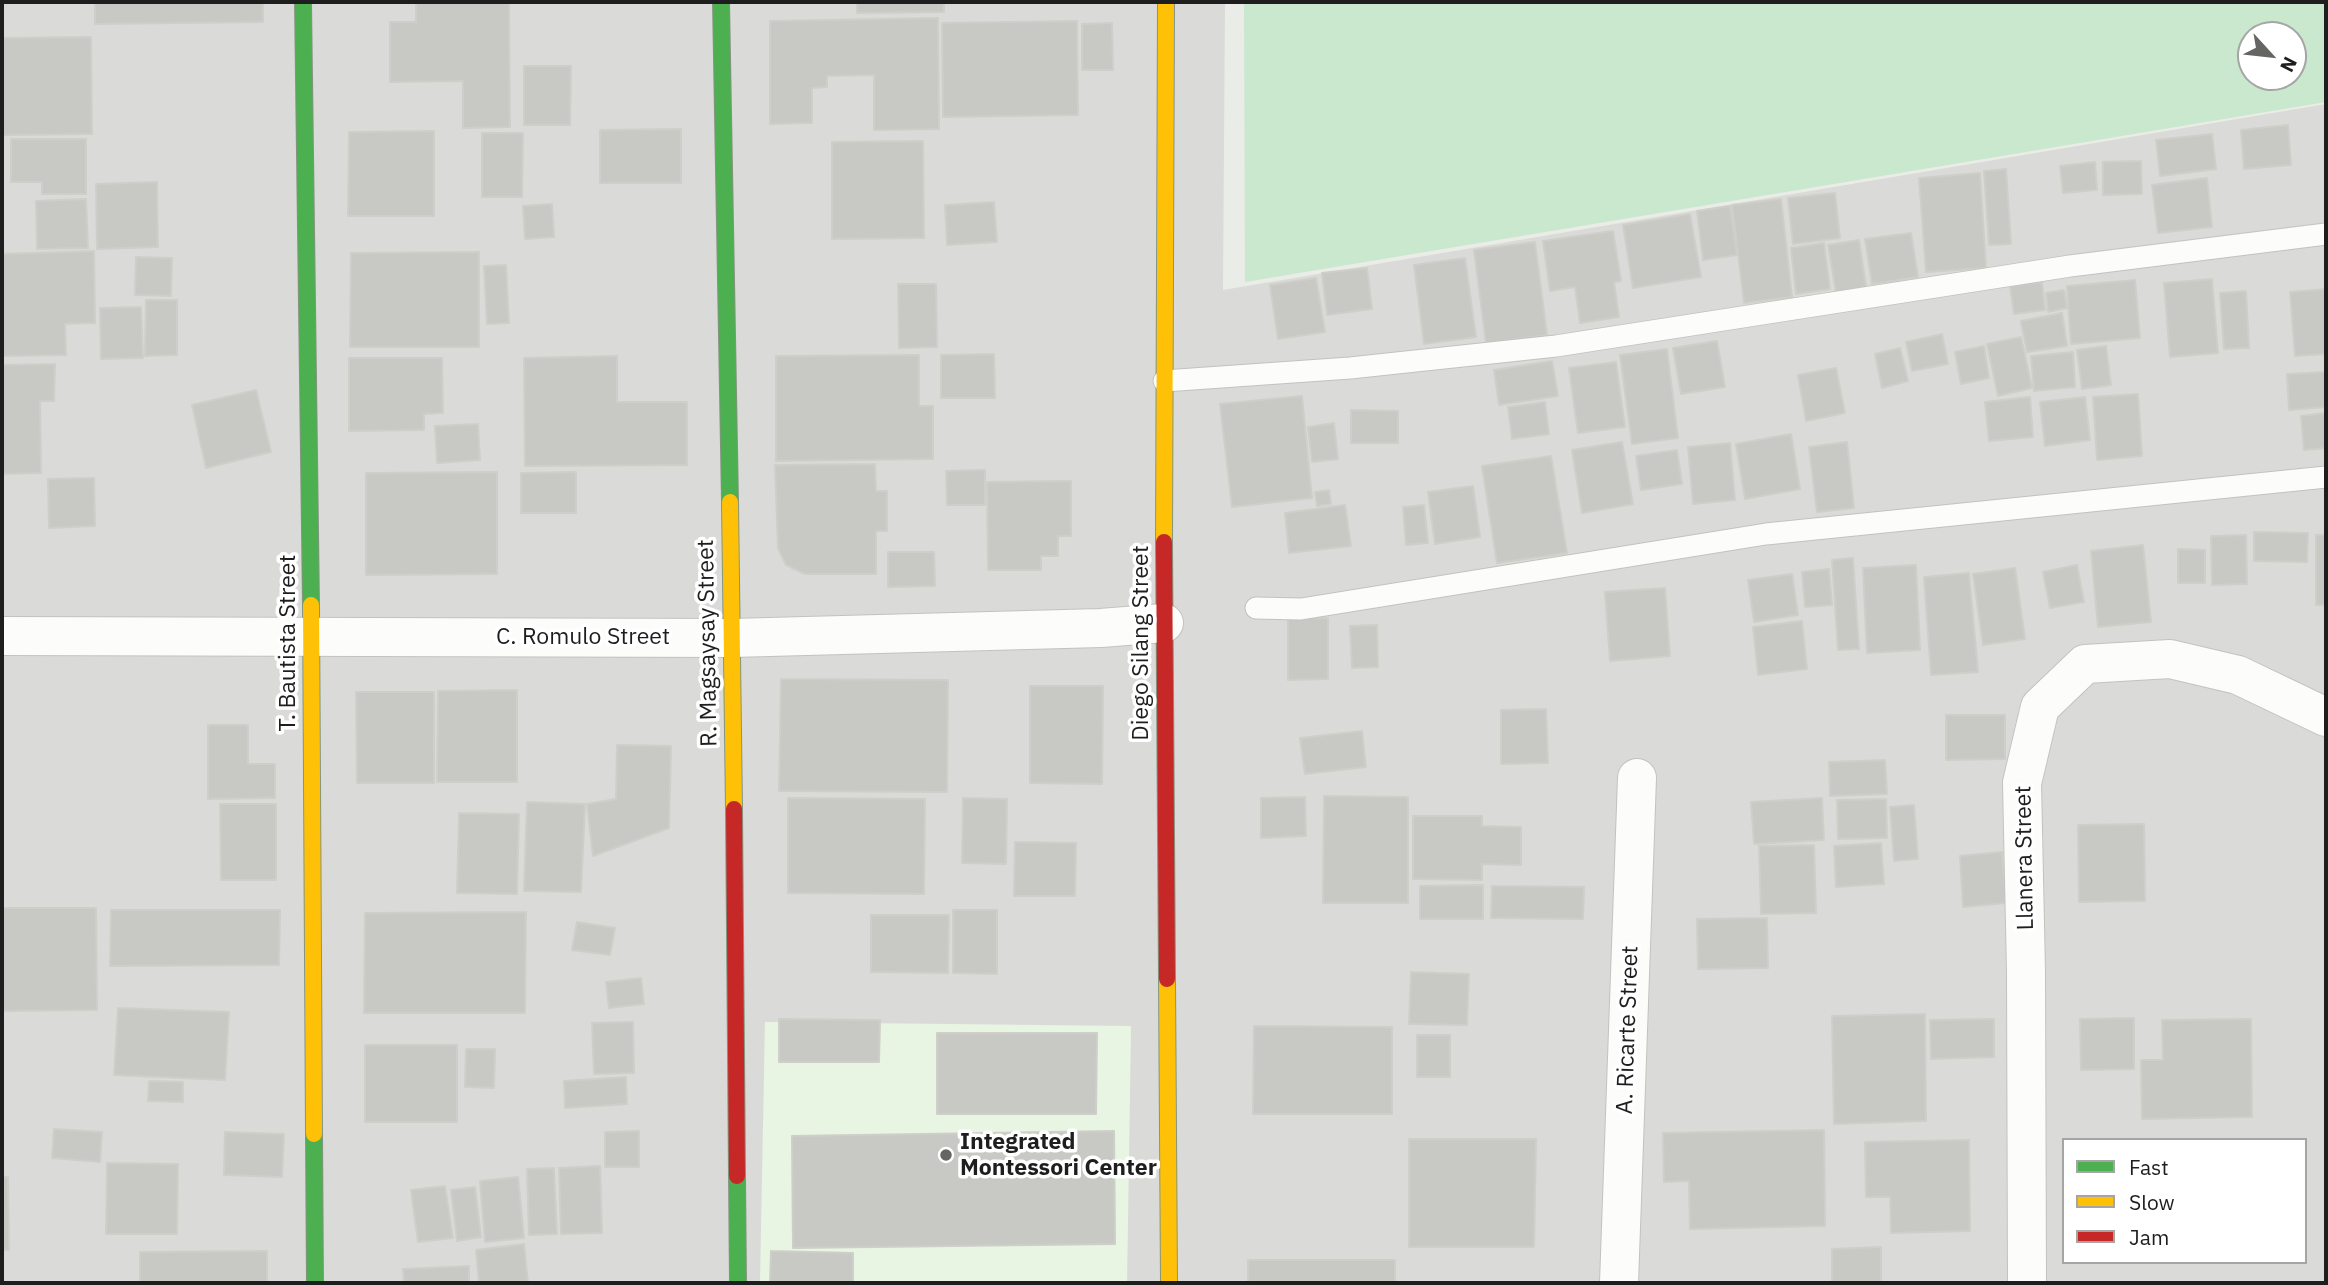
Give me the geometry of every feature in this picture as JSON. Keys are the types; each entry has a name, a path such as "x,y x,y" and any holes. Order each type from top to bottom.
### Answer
{"street":[{"name":"T. Bautista Street","path":"303,2 315,1283"},
{"name":"R. Magsaysay Street","path":"721,2 732,638 738,1283"},
{"name":"Diego Silang Street","path":"1166,2 1164,623 1169,1283"},
{"name":"C. Romulo Street","path":"2,636 732,638 1101,628 1164,623"},
{"name":"Llanera Street","path":"2028,1283 2021,783 2040,707 2084,664 2170,659 2238,674 2326,717"},
{"name":"A. Ricarte Street","path":"1619,1283 1637,778"}],"lane":[{"path":"1164,382 1350,368 1556,346 2070,266 2326,234"},
{"path":"1256,608 1301,609 1766,534 2326,477"}],"shaded area":[{"path":"2,2 1225,2 1223,290 2326,104 2326,1283 2,1283"},
{"name":"Integrated Montessori Center","path":"765,1022 1131,1026 1127,1283 760,1283"}],"green space":[{"path":"1244,2 2326,2 2326,102 1245,282"}],"building":[{"path":"95,2 263,2 263,22 95,24"},
{"path":"416,2 509,2 510,127 463,128 463,81 390,82 390,22 416,22"},
{"path":"857,2 944,2 944,12 857,13"},
{"path":"938,18 939,129 874,130 874,75 827,76 827,87 812,88 812,123 770,124 770,21"},
{"path":"1077,21 1078,115 943,117 942,23"},
{"path":"1112,23 1113,70 1082,70 1082,24"},
{"path":"91,37 92,134 2,135 2,38"},
{"path":"524,66 571,66 570,125 524,125"},
{"path":"2288,125 2291,165 2244,169 2241,130"},
{"path":"681,129 681,183 600,183 600,130"},
{"path":"434,131 434,216 348,216 349,132"},
{"path":"482,133 523,133 522,197 482,197"},
{"path":"2212,134 2216,169 2160,176 2156,140"},
{"path":"11,139 86,139 86,194 42,194 42,182 11,182"},
{"path":"923,141 924,238 832,239 832,142"},
{"path":"2141,161 2142,194 2103,195 2103,162"},
{"path":"2095,162 2097,190 2063,193 2060,166"},
{"path":"2006,169 2011,244 1989,245 1984,171"},
{"path":"1980,173 1986,268 1926,272 1919,178"},
{"path":"2207,178 2212,227 2158,233 2152,185"},
{"path":"157,182 158,247 97,249 96,184"},
{"path":"1835,193 1840,238 1793,244 1788,198"},
{"path":"86,199 88,248 37,249 36,201"},
{"path":"1781,199 1792,297 1744,303 1732,205"},
{"path":"994,202 997,242 947,245 945,205"},
{"path":"552,204 554,237 525,239 523,206"},
{"path":"1730,206 1737,255 1703,260 1697,211"},
{"path":"1690,214 1701,277 1633,288 1623,225"},
{"path":"1613,231 1621,281 1614,282 1619,317 1580,323 1575,287 1550,291 1543,241"},
{"path":"1911,233 1918,277 1872,284 1865,239"},
{"path":"1859,240 1866,287 1836,293 1828,245"},
{"path":"1535,242 1547,335 1486,343 1474,250"},
{"path":"1824,243 1830,289 1796,294 1791,248"},
{"path":"94,251 95,323 65,324 66,355 2,356 2,254"},
{"path":"479,252 479,347 350,347 351,253"},
{"path":"136,257 172,258 171,296 135,295"},
{"path":"1465,258 1476,337 1424,344 1414,265"},
{"path":"506,265 509,323 487,324 484,266"},
{"path":"1367,268 1372,309 1327,315 1322,273"},
{"path":"1316,278 1325,332 1278,339 1270,285"},
{"path":"2212,279 2218,353 2170,357 2164,283"},
{"path":"2135,280 2140,338 2071,344 2067,286"},
{"path":"2042,282 2045,310 2014,314 2010,286"},
{"path":"898,284 936,284 937,347 899,348"},
{"path":"2326,289 2326,354 2295,356 2290,292"},
{"path":"2064,290 2067,308 2048,312 2046,293"},
{"path":"2246,291 2249,348 2224,349 2220,293"},
{"path":"146,300 177,300 177,355 145,356"},
{"path":"141,307 143,358 101,359 100,308"},
{"path":"2062,313 2067,346 2027,352 2021,321"},
{"path":"1942,334 1948,364 1912,371 1906,342"},
{"path":"2021,337 2032,388 1998,396 1987,344"},
{"path":"1717,341 1725,387 1681,394 1673,348"},
{"path":"1984,346 1989,378 1961,384 1955,352"},
{"path":"2106,346 2111,385 2082,389 2077,350"},
{"path":"1900,348 1908,381 1882,388 1875,354"},
{"path":"1667,349 1678,438 1632,444 1620,355"},
{"path":"2073,352 2075,387 2034,391 2031,356"},
{"path":"994,354 995,398 941,398 941,355"},
{"path":"919,355 919,406 933,406 933,459 776,461 776,356"},
{"path":"617,356 617,402 687,402 687,465 525,466 524,358"},
{"path":"349,358 442,358 443,413 424,414 424,430 349,431"},
{"path":"1552,361 1558,396 1499,405 1494,370"},
{"path":"1616,362 1625,427 1578,433 1569,368"},
{"path":"55,364 54,401 40,401 41,473 2,474 2,365"},
{"path":"1836,368 1845,413 1806,421 1798,375"},
{"path":"2326,372 2326,407 2289,410 2287,374"},
{"path":"256,390 271,452 206,468 192,405"},
{"path":"2138,394 2142,456 2097,460 2093,397"},
{"path":"1302,396 1312,498 1232,507 1220,404"},
{"path":"2030,397 2033,437 1989,441 1985,402"},
{"path":"2085,397 2090,440 2045,446 2040,402"},
{"path":"1545,402 1549,434 1512,439 1508,407"},
{"path":"1351,410 1398,411 1398,443 1351,443"},
{"path":"2326,413 2326,448 2304,450 2301,416"},
{"path":"1334,423 1338,459 1312,462 1308,427"},
{"path":"478,424 480,460 437,463 435,426"},
{"path":"1791,434 1800,489 1745,499 1736,444"},
{"path":"1622,442 1633,504 1582,513 1572,450"},
{"path":"1847,442 1854,508 1817,512 1809,447"},
{"path":"1730,443 1735,500 1693,504 1688,447"},
{"path":"1677,450 1682,484 1641,490 1636,456"},
{"path":"1551,456 1567,553 1497,563 1482,466"},
{"path":"875,464 876,491 887,491 887,531 876,531 876,574 805,574 786,565 778,548 775,465"},
{"path":"985,470 985,505 947,505 946,471"},
{"path":"497,472 497,574 366,575 366,473"},
{"path":"576,472 576,513 521,513 521,473"},
{"path":"94,478 95,526 49,528 48,479"},
{"path":"1071,481 1071,536 1058,536 1058,556 1041,556 1041,570 988,570 987,482"},
{"path":"1473,486 1480,537 1435,544 1428,492"},
{"path":"1329,490 1331,504 1317,506 1315,492"},
{"path":"1345,505 1351,546 1289,553 1285,513"},
{"path":"1424,505 1428,543 1406,545 1403,507"},
{"path":"2254,532 2308,533 2307,562 2254,561"},
{"path":"2246,535 2247,584 2212,585 2211,536"},
{"path":"2316,535 2326,535 2326,605 2316,605"},
{"path":"2143,545 2151,622 2098,627 2091,551"},
{"path":"2178,549 2205,550 2205,583 2178,583"},
{"path":"888,552 934,552 935,586 888,587"},
{"path":"1853,558 1859,649 1838,650 1832,560"},
{"path":"1916,565 1920,650 1867,653 1863,568"},
{"path":"2077,565 2084,602 2050,608 2043,572"},
{"path":"2015,568 2025,639 1983,645 1973,574"},
{"path":"1829,569 1832,605 1805,607 1802,572"},
{"path":"1969,573 1978,672 1931,675 1924,577"},
{"path":"1792,574 1798,615 1754,622 1748,580"},
{"path":"1665,588 1670,656 1610,661 1605,592"},
{"path":"1288,618 1328,618 1328,679 1288,680"},
{"path":"1802,621 1807,669 1758,675 1753,627"},
{"path":"1377,625 1378,667 1352,668 1350,626"},
{"path":"781,679 948,680 947,792 779,791"},
{"path":"1030,686 1103,686 1102,784 1030,783"},
{"path":"517,690 517,782 437,782 438,691"},
{"path":"356,692 434,692 434,783 357,783"},
{"path":"1546,709 1548,763 1501,764 1501,710"},
{"path":"1946,715 2005,715 2005,759 1946,760"},
{"path":"208,725 248,725 248,764 275,764 275,798 208,799"},
{"path":"1362,731 1366,767 1305,774 1300,738"},
{"path":"617,745 671,746 669,828 593,856 587,804 616,799"},
{"path":"1885,760 1887,794 1830,796 1829,762"},
{"path":"1324,796 1408,797 1408,903 1323,903"},
{"path":"1305,797 1306,836 1261,838 1261,798"},
{"path":"788,798 925,799 924,894 788,893"},
{"path":"963,798 1007,799 1006,864 962,863"},
{"path":"1822,798 1824,840 1754,844 1751,802"},
{"path":"1886,799 1887,838 1838,839 1837,800"},
{"path":"527,802 585,804 581,892 524,891"},
{"path":"220,804 276,804 276,880 221,880"},
{"path":"1914,805 1918,859 1894,861 1890,807"},
{"path":"459,813 519,814 517,894 457,893"},
{"path":"1413,816 1482,816 1482,826 1521,827 1521,865 1482,864 1482,880 1413,879"},
{"path":"2144,824 2145,901 2079,902 2078,825"},
{"path":"1015,842 1076,843 1075,896 1014,896"},
{"path":"1881,843 1884,884 1836,887 1834,846"},
{"path":"1814,845 1816,913 1761,914 1759,846"},
{"path":"2002,852 2006,903 1963,907 1960,856"},
{"path":"1483,885 1483,919 1420,919 1420,886"},
{"path":"1492,886 1584,887 1583,919 1491,918"},
{"path":"2,908 96,908 97,1010 2,1011"},
{"path":"111,910 280,910 279,965 110,966"},
{"path":"953,910 997,910 997,974 953,973"},
{"path":"526,912 525,1013 364,1013 365,913"},
{"path":"871,915 949,915 948,973 871,972"},
{"path":"1767,918 1768,968 1698,969 1697,919"},
{"path":"577,922 615,928 610,955 572,950"},
{"path":"1411,972 1469,974 1467,1025 1409,1024"},
{"path":"641,978 644,1004 609,1008 606,982"},
{"path":"118,1008 229,1012 225,1080 114,1075"},
{"path":"1925,1014 1926,1121 1834,1124 1832,1016"},
{"path":"2134,1018 2134,1069 2081,1070 2080,1019"},
{"path":"779,1019 880,1020 879,1062 779,1062"},
{"path":"1994,1019 1994,1057 1931,1059 1930,1020"},
{"path":"2251,1019 2252,1117 2142,1119 2141,1060 2163,1060 2162,1020"},
{"path":"633,1022 634,1073 594,1074 592,1023"},
{"path":"1254,1026 1392,1027 1392,1114 1253,1114"},
{"path":"937,1033 1097,1033 1096,1114 937,1114"},
{"path":"1417,1035 1450,1035 1450,1077 1417,1077"},
{"path":"365,1045 457,1045 457,1122 365,1122"},
{"path":"466,1049 495,1049 494,1088 465,1087"},
{"path":"626,1077 627,1104 565,1108 564,1081"},
{"path":"149,1081 183,1082 183,1102 148,1101"},
{"path":"54,1129 102,1132 100,1162 52,1158"},
{"path":"1824,1130 1825,1226 1690,1229 1689,1181 1664,1182 1663,1133"},
{"path":"639,1131 639,1167 605,1167 605,1132"},
{"path":"1114,1131 1115,1244 793,1248 792,1136"},
{"path":"225,1132 284,1134 282,1177 224,1175"},
{"path":"1409,1139 1536,1139 1534,1247 1409,1247"},
{"path":"1969,1140 1970,1231 1891,1233 1890,1197 1866,1197 1865,1142"},
{"path":"107,1163 178,1164 177,1234 106,1234"},
{"path":"600,1166 602,1233 561,1234 559,1168"},
{"path":"554,1168 557,1234 529,1235 527,1169"},
{"path":"2,1177 8,1177 9,1250 2,1250"},
{"path":"518,1177 524,1238 485,1242 480,1181"},
{"path":"445,1186 453,1238 418,1242 411,1190"},
{"path":"475,1187 481,1237 457,1241 451,1190"},
{"path":"524,1244 528,1283 479,1283 476,1250"},
{"path":"1881,1247 1881,1283 1832,1283 1832,1249"},
{"path":"267,1251 267,1283 140,1283 140,1252"},
{"path":"771,1251 853,1253 853,1283 770,1283"},
{"path":"1248,1260 1395,1260 1395,1283 1248,1283"},
{"path":"469,1266 469,1283 404,1283 403,1269"}],"traffic: fast":[{"path":"303,2 311,605"},
{"path":"721,2 730,502"},
{"path":"314,1134 315,1283"},
{"path":"737,1176 738,1283"}],"traffic: slow":[{"path":"1164,542 1166,2"},
{"path":"730,502 734,809"},
{"path":"311,605 314,1134"},
{"path":"1167,979 1169,1283"}],"traffic: jam":[{"path":"1164,542 1167,979"},
{"path":"734,809 737,1176"}],"place":[{"name":"Integrated Montessori Center","path":"946,1155"}]}
